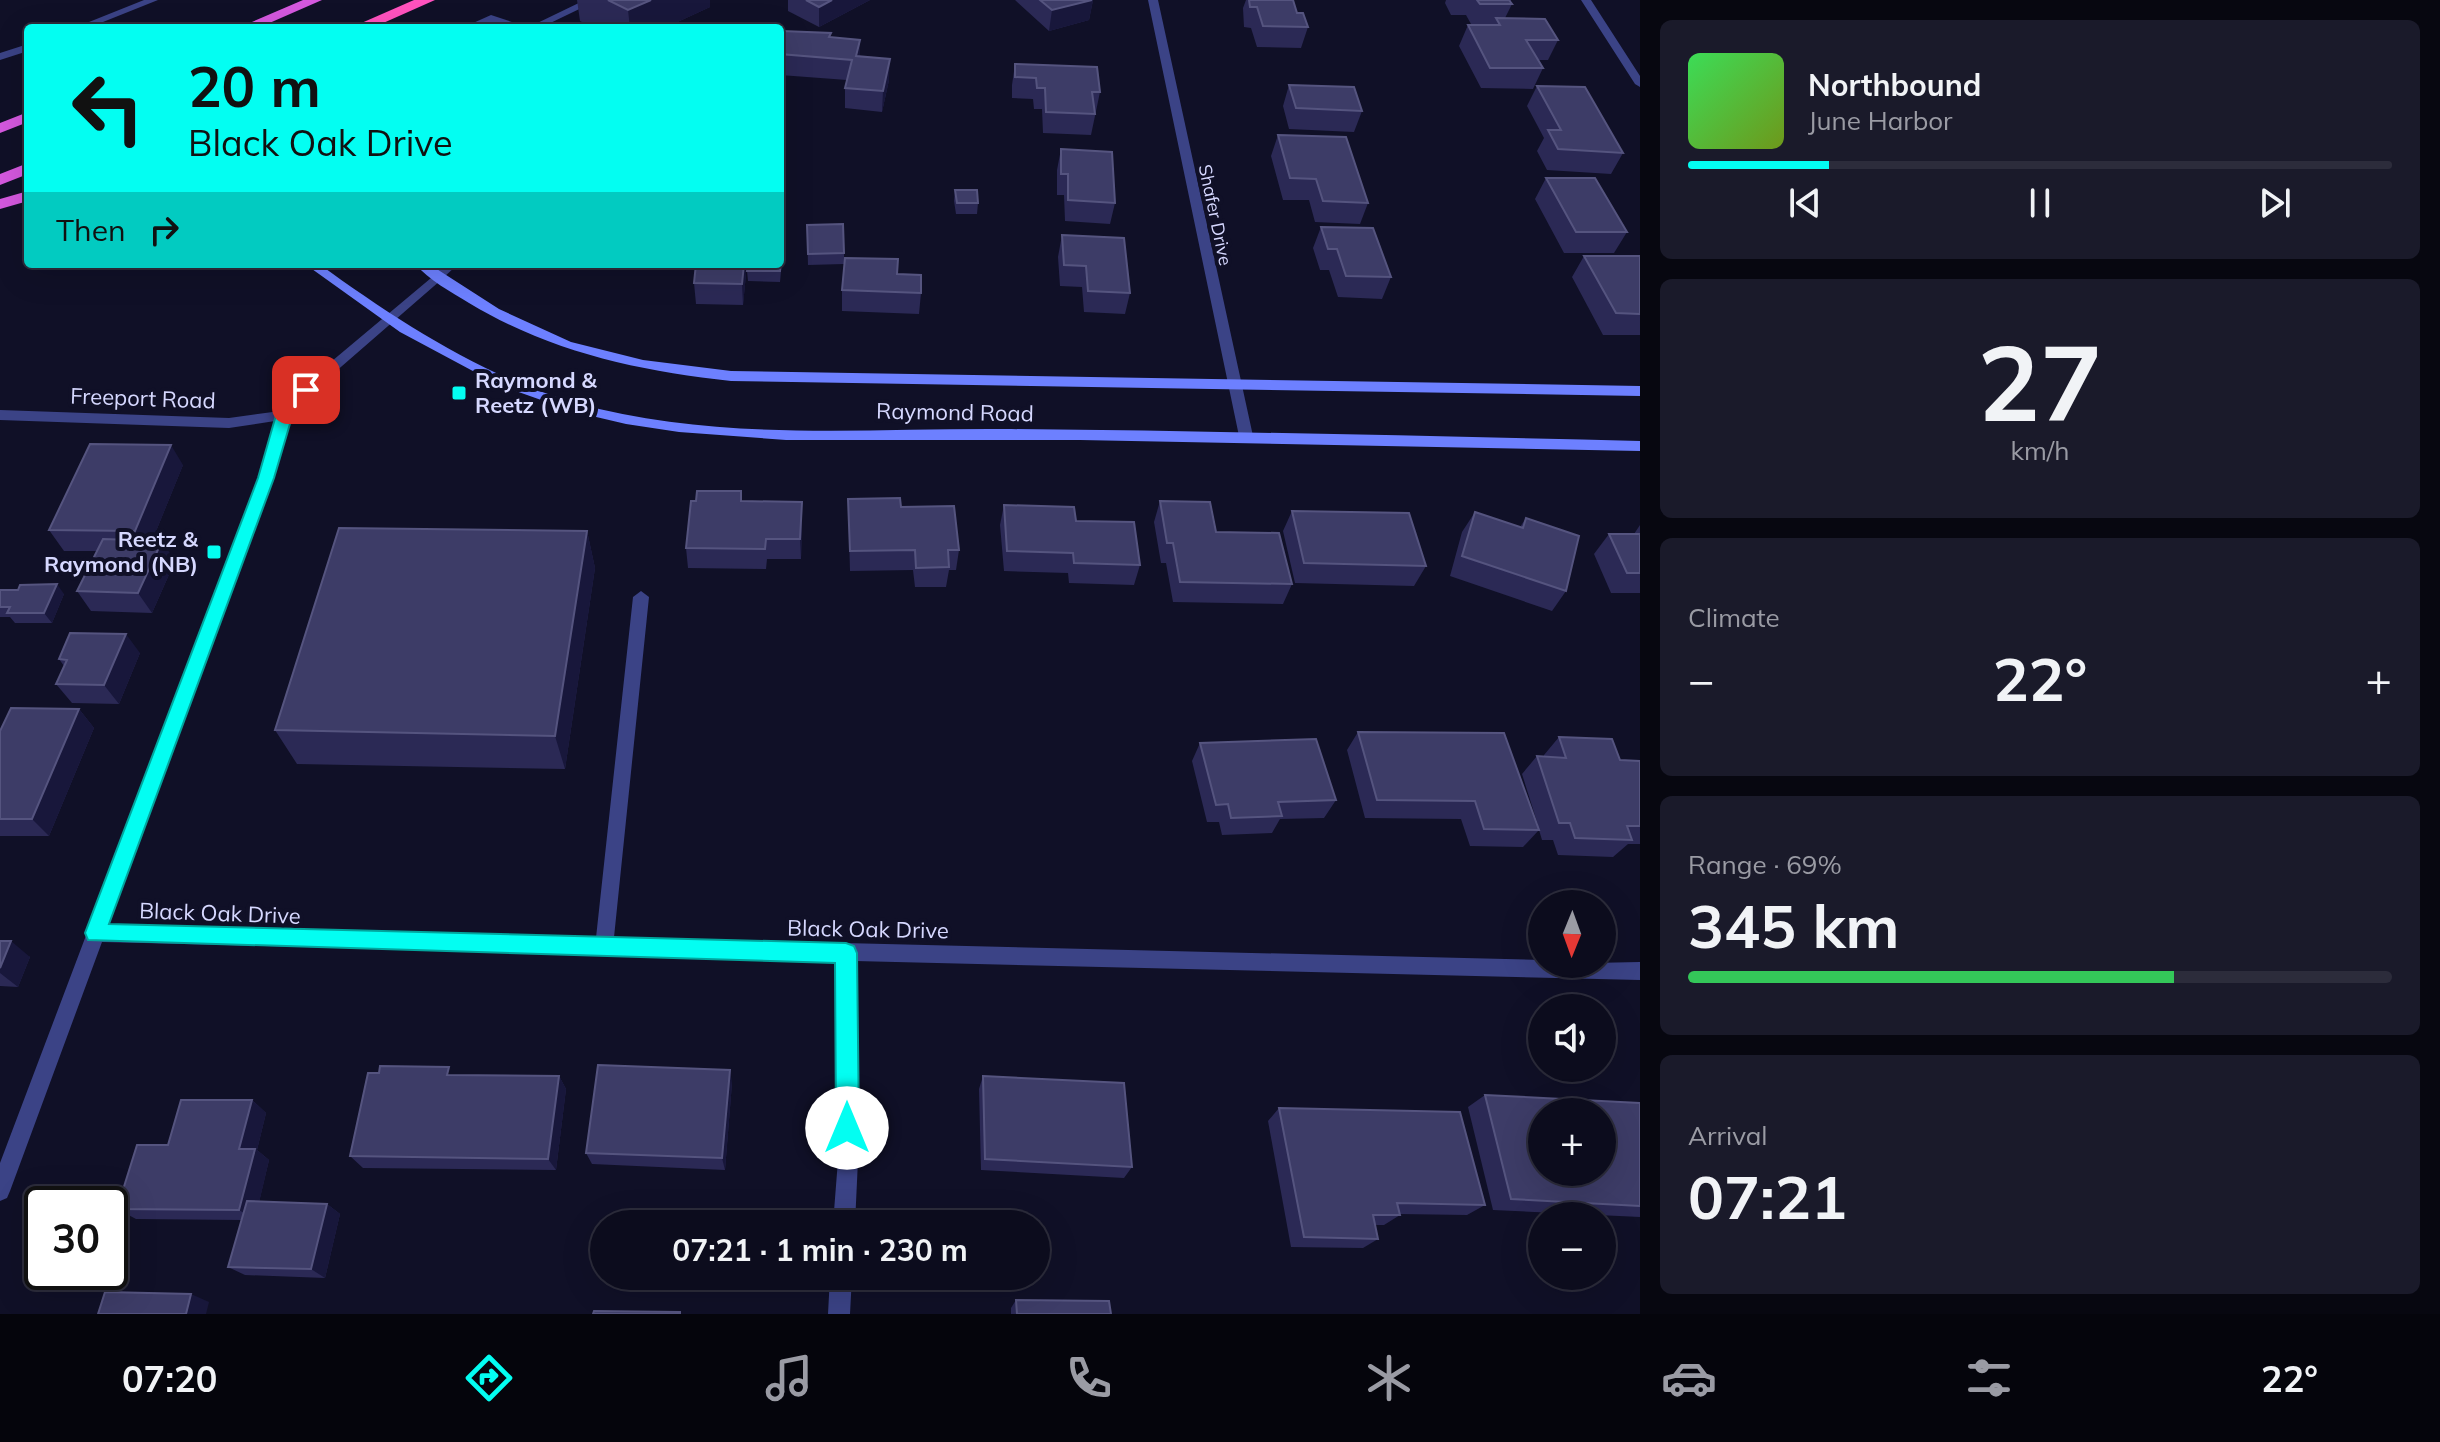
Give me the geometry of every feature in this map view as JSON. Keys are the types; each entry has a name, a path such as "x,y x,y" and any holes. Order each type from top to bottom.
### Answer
{"highway":[{"path":"255,24 315,0"},
{"path":"368,24 427,0"},
{"path":"0,128 24,119"},
{"path":"0,180 24,170"},
{"path":"0,204 24,197"}],"main road":[{"name":"Raymond Road","path":"316,268 386,320 485,376 578,408 685,431 1246,436 1640,446"},
{"name":"Raymond Road","path":"426,268 492,313 563,346 616,361 667,370 731,376 1640,391"}],"street":[{"path":"90,24 153,0"},
{"path":"541,24 593,0"},
{"name":"Shafer Drive","path":"1153,0 1246,436"},
{"path":"1586,0 1640,84"},
{"path":"477,24 491,18 508,24"},
{"path":"0,57 24,48"},
{"path":"0,1191 266,478 284,415 306,390 447,268"},
{"name":"Freeport Road","path":"0,415 229,423 284,415"},
{"path":"604,947 641,597"},
{"name":"Black Oak Drive","path":"95,933 1640,971"},
{"path":"845,1210 848,1160 846,953"},
{"path":"839,1314 840,1290"}],"building":[{"path":"608,0 651,0 628,10"},
{"path":"806,0 832,0 819,7"},
{"path":"1040,0 1092,0 1052,10"},
{"path":"1249,0 1293,0 1297,13 1303,13 1308,27 1263,26 1257,7 1250,7"},
{"path":"1477,0 1509,0 1512,4 1480,4"},
{"path":"1496,18 1545,19 1558,40 1526,40 1543,68 1490,68 1468,25 1500,25"},
{"path":"784,31 831,33 829,37 860,40 856,56 890,59 883,91 845,88 852,60 784,54"},
{"path":"1015,64 1097,67 1100,92 1092,92 1095,114 1046,112 1045,88 1037,88 1036,78 1015,77"},
{"path":"1289,85 1354,87 1362,111 1296,108"},
{"path":"1537,86 1585,87 1623,153 1558,149 1548,130 1561,130"},
{"path":"1278,135 1346,137 1368,203 1323,201 1316,179 1290,178"},
{"path":"1061,149 1112,152 1115,203 1068,200 1068,174 1061,174"},
{"path":"1546,178 1595,178 1627,232 1576,232"},
{"path":"955,190 977,190 978,203 957,203"},
{"path":"843,224 844,253 808,254 807,225"},
{"path":"1321,227 1373,228 1391,277 1346,276 1337,249 1328,249"},
{"path":"1062,235 1124,238 1130,293 1088,291 1086,266 1064,265"},
{"path":"1584,256 1640,256 1640,314 1616,313"},
{"path":"845,258 898,259 897,274 921,275 921,293 842,290"},
{"path":"696,268 744,268 742,284 694,283"},
{"path":"747,268 780,268 780,271 747,271"},
{"path":"90,444 171,445 135,531 49,530"},
{"path":"697,491 741,491 741,501 802,502 800,539 766,539 765,549 686,548 691,501 696,501"},
{"path":"900,498 901,507 954,506 959,550 948,550 949,567 916,568 915,550 850,551 848,499"},
{"path":"1160,501 1210,502 1216,532 1279,533 1292,584 1180,582 1173,543 1167,543"},
{"path":"1004,505 1074,507 1076,521 1134,522 1140,565 1074,563 1073,553 1007,551"},
{"path":"1292,511 1409,513 1426,566 1304,563"},
{"path":"1475,512 1523,528 1526,518 1579,536 1566,591 1462,556"},
{"path":"339,528 587,531 555,736 275,730"},
{"path":"1609,534 1640,534 1640,573 1627,573"},
{"path":"103,539 162,541 138,593 77,591"},
{"path":"57,584 44,613 7,613 10,607 0,607 0,590 18,590 20,585"},
{"path":"70,633 126,634 104,685 56,684 67,660 59,659"},
{"path":"11,708 79,709 32,819 0,819 0,731"},
{"path":"1358,732 1504,733 1539,830 1484,829 1475,801 1377,800"},
{"path":"1559,737 1612,739 1620,760 1640,761 1640,826 1627,826 1632,840 1575,838 1570,823 1559,823 1537,756 1566,758"},
{"path":"1316,739 1336,800 1278,802 1282,816 1231,818 1228,804 1216,805 1200,743"},
{"path":"0,941 11,941 0,968"},
{"path":"598,1065 730,1070 722,1158 586,1153"},
{"path":"380,1066 449,1067 447,1075 559,1076 548,1159 350,1156 368,1073 379,1073"},
{"path":"983,1076 1124,1083 1132,1167 985,1159"},
{"path":"1485,1095 1543,1098 1528,1098 1528,1186 1616,1186 1616,1102 1640,1103 1640,1206 1616,1205 1616,1202 1511,1199"},
{"path":"181,1100 252,1100 239,1149 255,1149 239,1210 128,1209 128,1186 124,1186 137,1145 168,1145"},
{"path":"1279,1108 1460,1112 1485,1205 1397,1203 1400,1215 1373,1215 1378,1239 1304,1237"},
{"path":"247,1201 327,1204 311,1269 228,1267"},
{"path":"105,1292 191,1294 186,1314 98,1314"},
{"path":"1016,1300 1109,1301 1111,1314 1017,1314"},
{"path":"594,1311 680,1312 680,1314 593,1314"}],"place":[{"name":"Raymond & Reetz (WB)","path":"459,393"},
{"name":"Reetz & Raymond (NB)","path":"214,552"}],"route":[{"path":"306,390 284,415 266,478 95,933 846,953 847,1128"}]}
